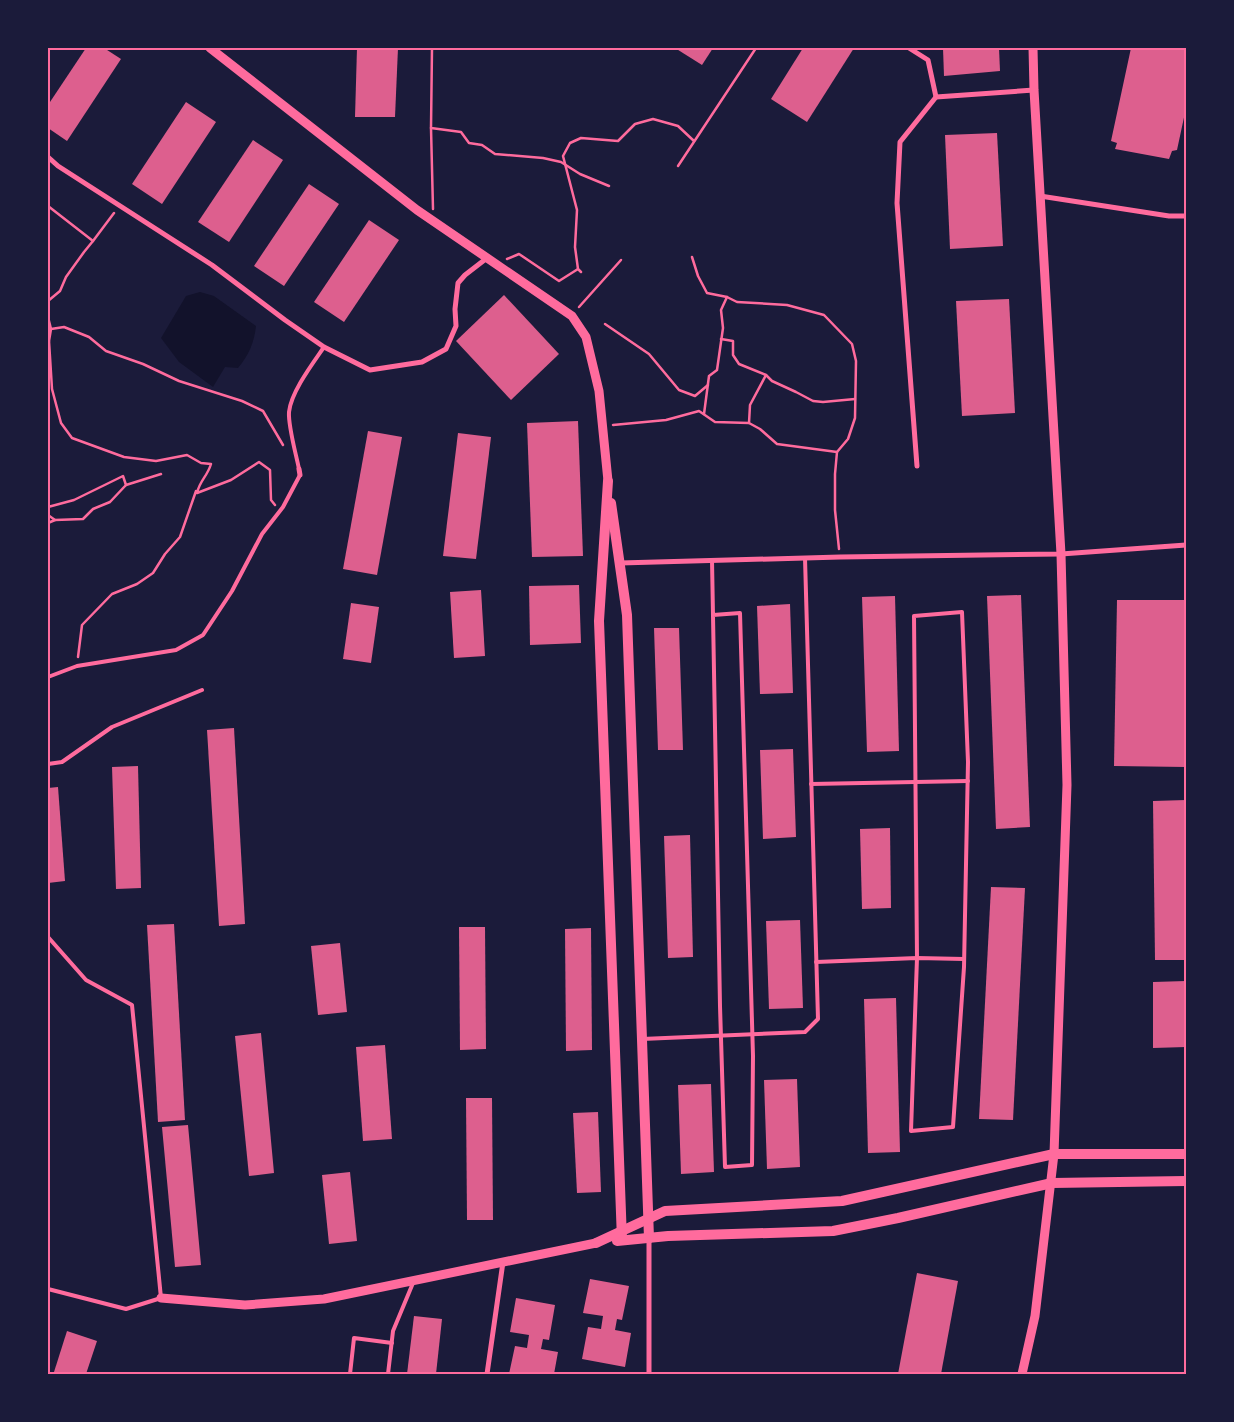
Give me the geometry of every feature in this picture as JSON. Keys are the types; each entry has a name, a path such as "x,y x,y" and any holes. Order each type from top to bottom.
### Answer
{"main road":[{"path":"608,481 627,615 649,1238"},
{"path":"608,481 599,621 622,1235"},
{"path":"596,1243 622,1235 648,1218 665,1210 842,1201 1054,1154 1186,1154"},
{"path":"622,1235 649,1238 833,1231 1052,1183 1186,1181"}],"street":[{"path":"210,48 434,222 572,316 586,338 599,391 608,481"},
{"path":"909,48 928,60 936,97"},
{"path":"1022,1374 1035,1316 1052,1183 1067,785 1061,554 1034,90 1034,48"},
{"path":"917,466 897,203 900,142 936,97 1034,90"},
{"path":"48,157 212,265 324,347 370,370 422,362 446,350 456,326 455,309 458,283 465,275 488,258"},
{"path":"1040,196 1169,216 1186,216"},
{"path":"299,469 300,475"},
{"path":"620,563 840,557 1061,554 1186,545"},
{"path":"649,1238 649,1374"},
{"path":"161,1298 245,1306 324,1299 596,1243"},
{"path":"487,1374 502,1262"}],"lane":[{"path":"299,469 289,412 305,374 324,347"},
{"path":"48,677 77,666 176,650 203,635 232,591 262,534 284,505 300,475"},
{"path":"642,1039 805,1032 818,1019 805,558"},
{"path":"712,560 713,615 721,1036 725,1167 752,1165 752,1034 740,613 713,615"},
{"path":"962,612 968,781 964,959 953,1126 911,1130 917,958 915,782 914,616 962,612"},
{"path":"48,764 62,762 112,727 202,690"},
{"path":"811,784 968,781"},
{"path":"48,937 86,980 132,1005 161,1298 126,1309 48,1289"},
{"path":"816,962 917,958 964,959"},
{"path":"388,1374 393,1331 414,1280"},
{"path":"350,1374 354,1338 392,1342"}],"path":[{"path":"432,48 431,128 434,222"},
{"path":"678,166 756,48"},
{"path":"581,272 578,270 575,247 577,210 563,156 570,143 581,138 618,141 635,124 653,119 678,126 694,141"},
{"path":"431,128 461,132 470,143 482,145 496,154 543,158 561,162 580,174 609,186"},
{"path":"48,301 60,291 66,277 119,205"},
{"path":"48,206 93,241"},
{"path":"497,264 519,254 560,281 578,270"},
{"path":"692,257 698,276 707,293 727,297 736,302 787,305 824,315 852,344 856,360 855,418 848,439 837,452 835,474 835,510 840,557"},
{"path":"572,316 621,260"},
{"path":"704,414 709,376 718,370 723,328 721,310 727,297"},
{"path":"48,318 51,329 48,341 52,389 61,424 72,438 124,457 156,461 187,455 201,463 211,464 205,477 199,482 180,538 165,554 153,573 137,584 112,594 82,625 77,666"},
{"path":"605,324 649,354 679,390 695,396 708,384"},
{"path":"51,329 64,327 89,337 106,351 143,364 179,381 242,401 263,411 286,450"},
{"path":"721,339 733,341 733,355 739,364 766,375 772,381 814,400 823,402 856,399"},
{"path":"749,422 750,405 766,375"},
{"path":"603,426 666,420 698,411 716,422 749,422 777,444 837,452"},
{"path":"199,482 196,493 232,480 259,462 270,470 271,500 276,505 284,505"},
{"path":"48,523 55,520 83,519 93,509 110,502 126,485 161,474"},
{"path":"48,506 74,500 122,476 126,485"},
{"path":"48,514 55,520"}],"shaded area":[{"path":"200,292 214,296 256,326 254,338 242,363 238,368 225,367 213,387 179,362 161,338 186,296"}],"building":[{"path":"86,48 104,48 121,59 67,141 48,128 48,105"},
{"path":"357,48 398,48 395,117 355,117"},
{"path":"675,48 713,48 702,65"},
{"path":"803,48 854,48 807,122 771,99"},
{"path":"943,48 999,48 1000,71 944,76"},
{"path":"1131,48 1186,48 1186,108 1177,150 1172,151 1169,159 1115,149 1117,143 1111,141"},
{"path":"186,102 216,122 162,204 132,184"},
{"path":"997,133 1003,246 950,249 945,135"},
{"path":"253,140 283,160 229,242 198,222"},
{"path":"309,184 339,204 284,286 254,266"},
{"path":"369,220 399,240 344,322 314,302"},
{"path":"504,295 559,354 511,400 456,341"},
{"path":"1009,299 1015,413 962,416 956,301"},
{"path":"578,421 583,556 532,557 527,423"},
{"path":"368,431 402,437 377,575 343,569"},
{"path":"458,433 491,437 476,559 443,556"},
{"path":"579,585 581,643 530,645 529,586"},
{"path":"481,590 485,656 454,658 450,592"},
{"path":"1021,595 1030,827 996,829 987,596"},
{"path":"895,596 899,751 867,752 862,597"},
{"path":"1117,600 1186,600 1186,767 1114,766"},
{"path":"351,603 379,607 371,663 343,659"},
{"path":"790,604 793,693 760,694 757,606"},
{"path":"654,628 679,628 683,750 658,750"},
{"path":"234,728 245,924 219,926 207,730"},
{"path":"793,749 796,837 763,839 760,750"},
{"path":"138,766 141,888 116,889 112,767"},
{"path":"58,787 65,881 48,883 48,788"},
{"path":"1186,800 1186,960 1155,960 1153,801"},
{"path":"890,828 891,908 862,909 860,829"},
{"path":"690,835 693,957 668,958 664,836"},
{"path":"991,887 1025,888 1013,1120 979,1119"},
{"path":"800,920 803,1008 769,1009 766,921"},
{"path":"174,924 185,1120 158,1122 147,925"},
{"path":"459,927 485,927 486,1049 460,1050"},
{"path":"591,928 592,1050 566,1051 565,929"},
{"path":"340,943 347,1012 318,1015 311,946"},
{"path":"1186,981 1186,1047 1153,1048 1153,982"},
{"path":"896,998 900,1152 868,1153 864,999"},
{"path":"261,1033 274,1173 249,1176 235,1036"},
{"path":"385,1045 392,1139 363,1141 356,1047"},
{"path":"797,1079 800,1167 767,1169 764,1080"},
{"path":"711,1084 714,1172 681,1174 678,1085"},
{"path":"466,1098 492,1098 493,1220 467,1220"},
{"path":"598,1112 601,1192 577,1193 573,1113"},
{"path":"188,1125 201,1265 175,1267 162,1127"},
{"path":"350,1172 357,1241 329,1244 322,1175"},
{"path":"917,1273 958,1281 941,1374 898,1374"},
{"path":"590,1279 629,1286 622,1320 617,1319 615,1330 631,1333 625,1367 582,1359 588,1327 601,1329 603,1316 583,1313"},
{"path":"516,1298 555,1305 549,1340 543,1339 541,1349 558,1352 554,1374 509,1374 515,1346 527,1348 529,1335 510,1332"},
{"path":"414,1316 442,1319 436,1374 407,1374"},
{"path":"67,1331 97,1341 86,1374 61,1374 54,1372"}]}
